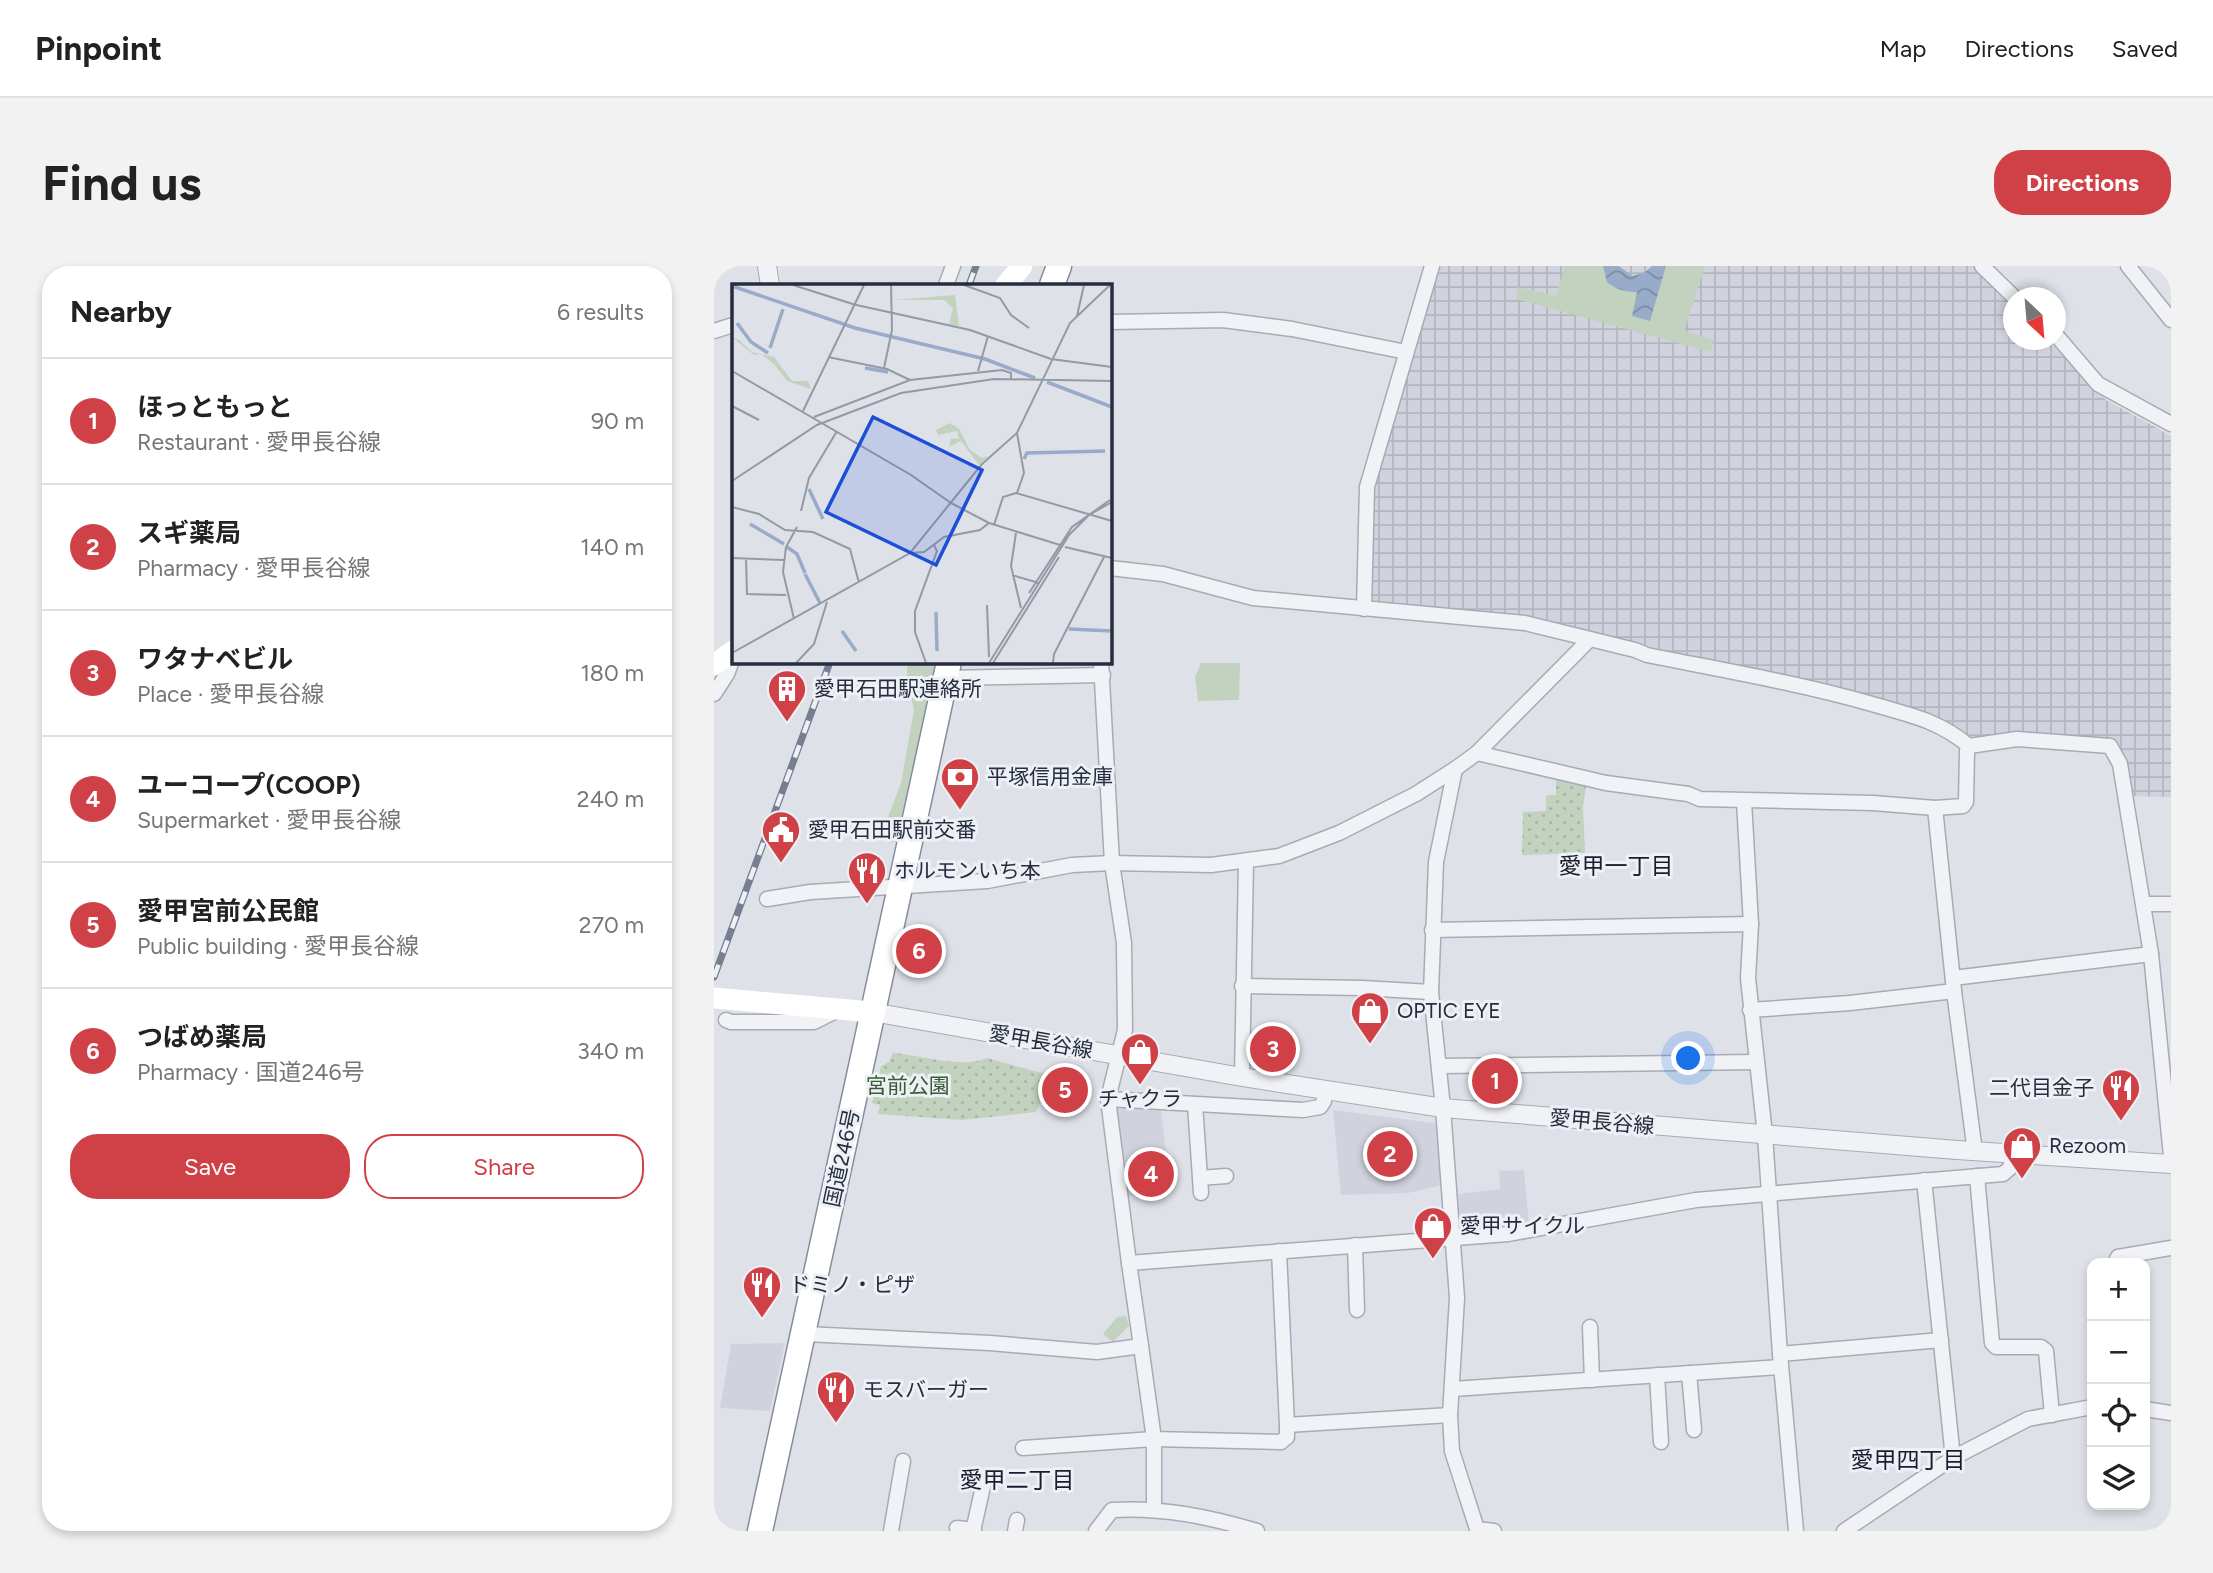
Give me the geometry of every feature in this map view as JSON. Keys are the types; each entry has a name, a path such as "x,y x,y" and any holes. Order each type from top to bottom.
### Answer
{"highway":[{"path":"1052,284 1059,266"},
{"name":"国道246号","path":"760,1531 948,670"}],"main road":[{"path":"1007,284 1022,266"},
{"path":"714,665 732,652"},
{"path":"714,998 872,1012"}],"street":[{"path":"767,266 770,284"},
{"path":"946,284 953,266"},
{"path":"1364,609 1367,487 1432,266"},
{"path":"1982,266 2004,287"},
{"path":"2128,266 2171,320"},
{"path":"1111,322 1223,320 1292,329 1406,352"},
{"path":"714,331 732,325"},
{"path":"2066,347 2098,384 2171,424"},
{"path":"1111,568 1163,574 1253,598 1525,623 1647,655 1818,689 1922,718 1950,730 1969,746 2017,739 2110,746 2120,764 2145,904 2151,954 2164,1008 2171,1156"},
{"path":"767,899 810,892 987,881 1072,865 1211,865 1279,856 1339,833 1416,794 1478,753 1590,639"},
{"path":"714,694 732,661"},
{"path":"948,670 1102,668 1112,863 1124,943 1125,1030 1108,1099 1154,1439 1154,1509"},
{"path":"1478,753 1606,783 1688,794 1700,799 1744,802 1803,800 1935,808 1963,806 1966,802 1969,746"},
{"path":"1455,769 1437,862 1431,992 1443,1108 1457,1298 1450,1415 1452,1451 1477,1529 1494,1531"},
{"path":"1744,802 1751,924 1748,978 1750,1010 1765,1135 1780,1361 1796,1531"},
{"path":"1935,808 1953,985 1975,1152"},
{"path":"1242,1077 1246,862"},
{"path":"2145,904 2171,904"},
{"path":"1432,930 1751,924"},
{"path":"1750,1010 1850,1003 2151,954"},
{"path":"1242,986 1431,992"},
{"path":"726,1020 814,1022 839,1009"},
{"name":"愛甲長谷線","path":"872,1012 1242,1077 1443,1108 1975,1152 2171,1164"},
{"path":"1439,1066 1757,1062"},
{"path":"1108,1099 1303,1110 1320,1107 1326,1090"},
{"path":"1195,1104 1201,1185 1226,1176"},
{"path":"1129,1263 1508,1234 1696,1200 2003,1174 2010,1168 2014,1154"},
{"path":"1977,1176 1992,1343 1996,1347 2041,1347 2046,1351 2052,1415"},
{"path":"1924,1180 1953,1458"},
{"path":"1355,1245 1357,1310"},
{"path":"2118,1258 2171,1248"},
{"path":"1023,1448 1060,1439 1280,1443 1287,1437 1287,1425 1279,1251"},
{"path":"1590,1328 1592,1380"},
{"path":"805,1334 990,1343 1097,1352 1141,1346"},
{"path":"1453,1390 1689,1373 1941,1340"},
{"path":"1689,1373 1695,1424"},
{"path":"1657,1375 1663,1432"},
{"path":"1844,1531 1953,1458 2028,1419 2087,1408"},
{"path":"2150,1410 2171,1413"},
{"path":"1287,1425 1450,1415"},
{"path":"891,1531 903,1461"},
{"path":"957,1528 973,1531 984,1482"},
{"path":"1096,1531 1112,1510 1154,1509 1221,1521 1258,1531"}],"shaded area":[{"path":"1438,266 1979,266 2003,293 2003,350 2058,350 2106,400 2171,436 2171,797 2130,796 2111,744 1976,742 1954,726 1816,683 1651,650 1370,601 1373,490"},
{"path":"1121,1103 1160,1105 1171,1190 1128,1196 1116,1109"},
{"path":"1333,1110 1440,1124 1446,1184 1408,1193 1341,1195"},
{"path":"1524,1170 1529,1225 1470,1231 1460,1227 1458,1194 1500,1189 1499,1171"},
{"path":"785,1343 770,1411 720,1408 731,1344"}],"green space":[{"path":"1565,266 1619,266 1632,276 1644,273 1652,266 1705,266 1684,331 1714,340 1711,352 1516,299 1518,287 1556,296"},
{"path":"907,663 938,663 898,841 890,843 885,839 883,830 901,783 914,710 907,678"},
{"path":"1201,663 1240,663 1239,700 1198,701 1195,677"},
{"path":"1556,779 1586,786 1583,807 1585,853 1522,855 1523,812 1546,811 1546,796 1556,795"},
{"name":"宮前公園","path":"893,1053 953,1062 987,1058 1049,1075 1036,1112 962,1120 878,1114 880,1105 872,1103 881,1066 889,1062"},
{"path":"1126,1316 1129,1326 1113,1342 1103,1334 1117,1317"}],"water":[{"path":"1603,266 1619,266 1632,276 1644,273 1652,266 1666,266 1650,321 1632,316 1637,292 1621,290 1607,282"}],"railway":[{"path":"969,284 976,266"},
{"path":"714,977 830,663"}],"place":[{"name":"愛甲石田駅連絡所","path":"787,723"},
{"name":"平塚信用金庫","path":"960,811"},
{"name":"愛甲石田駅前交番","path":"781,864"},
{"name":"ホルモンいち本","path":"867,905"},
{"name":"つばめ薬局","path":"919,951"},
{"name":"OPTIC EYE","path":"1370,1045"},
{"name":"ワタナベビル","path":"1273,1049"},
{"name":"ほっともっと","path":"1495,1081"},
{"name":"チャクラ","path":"1140,1086"},
{"name":"愛甲宮前公民館","path":"1065,1090"},
{"name":"二代目金子","path":"2121,1122"},
{"name":"スギ薬局","path":"1390,1154"},
{"name":"ユーコープ(COOP)","path":"1151,1174"},
{"name":"Rezoom","path":"2022,1180"},
{"name":"愛甲サイクル","path":"1433,1260"},
{"name":"ドミノ・ピザ","path":"762,1319"},
{"name":"モスバーガー","path":"836,1424"}],"district":[{"name":"愛甲一丁目","path":"1616,866"},
{"name":"愛甲四丁目","path":"1908,1460"},
{"name":"愛甲二丁目","path":"1017,1480"}]}
